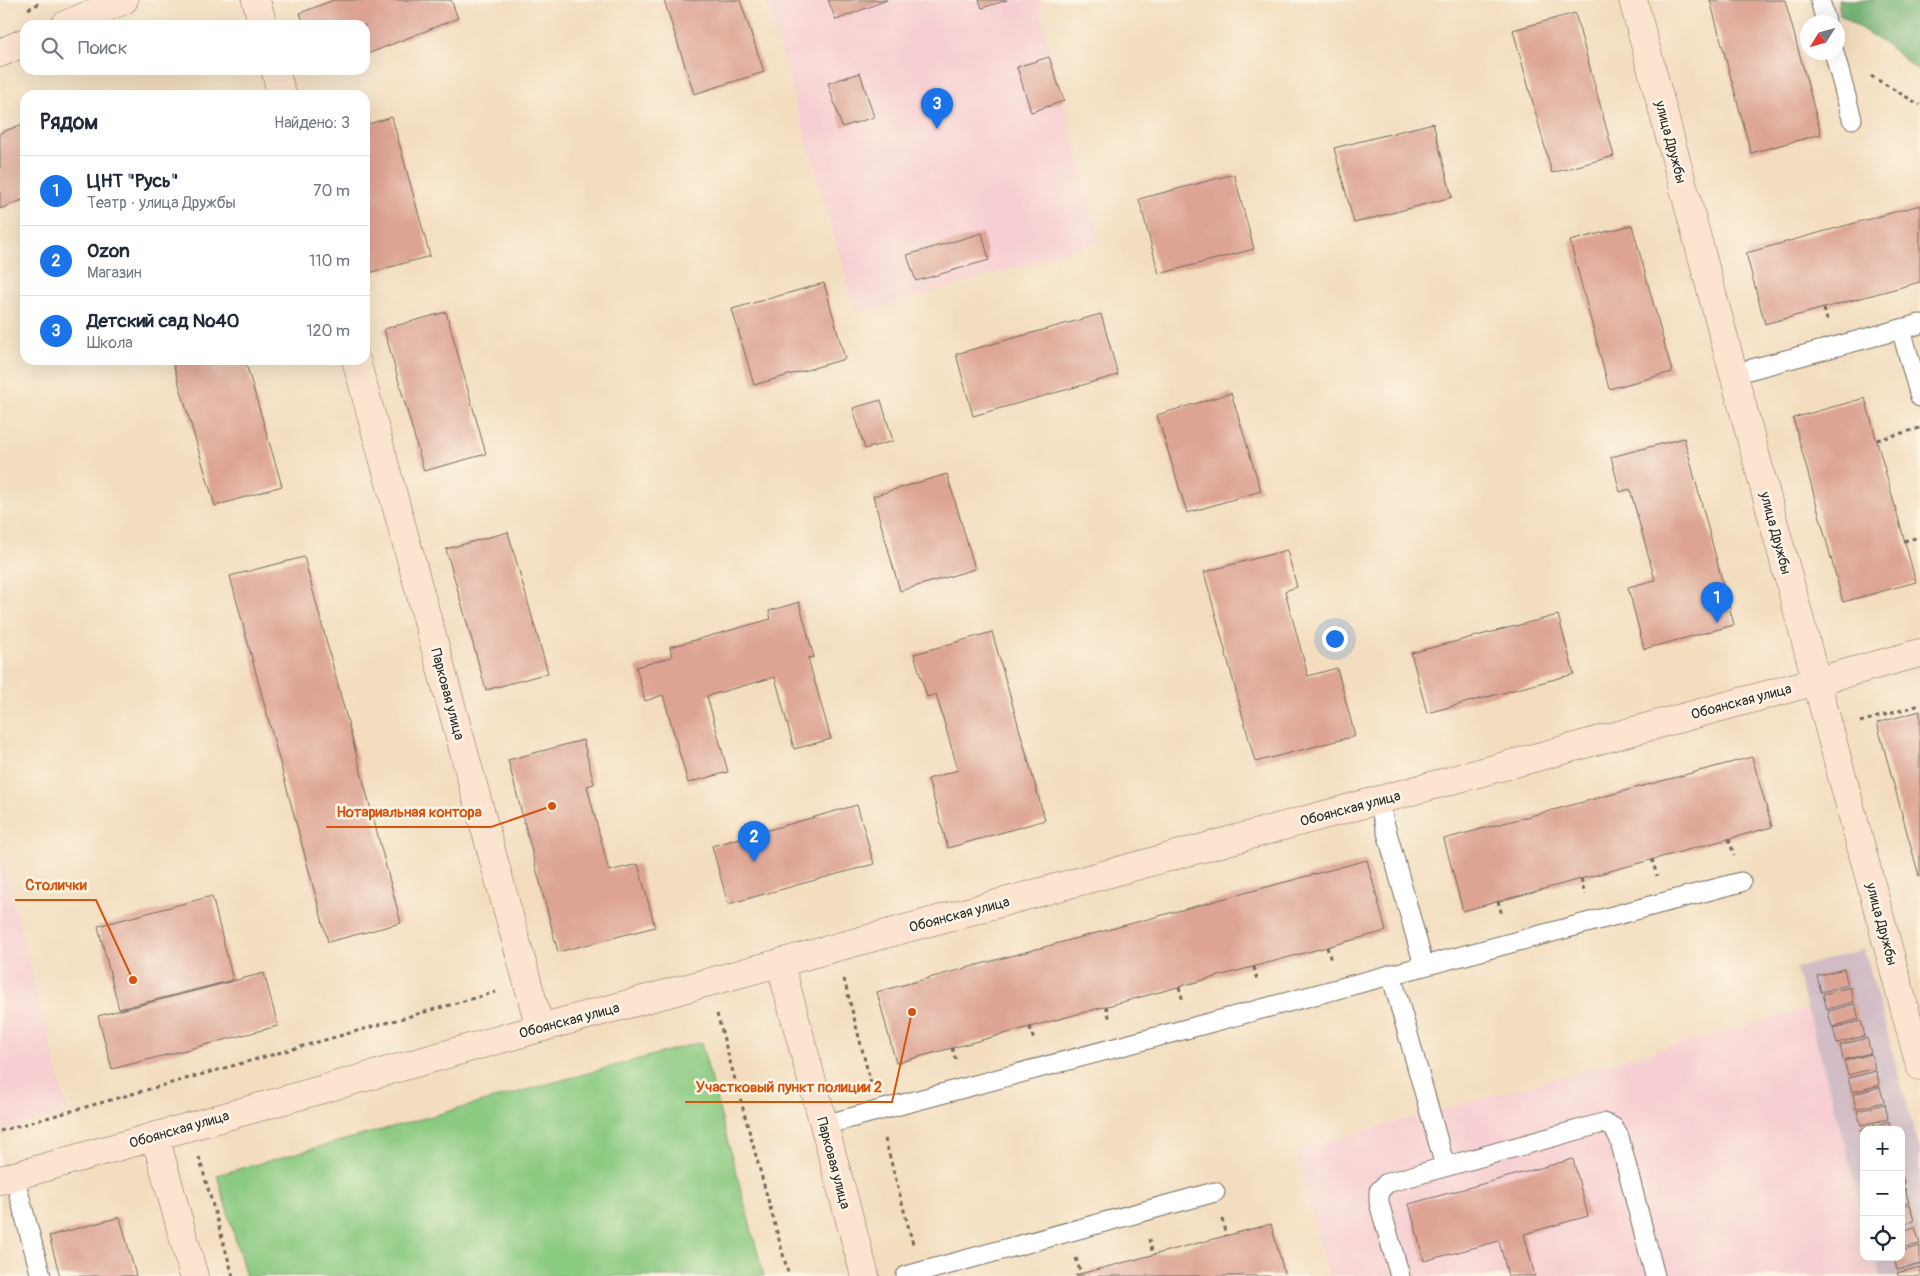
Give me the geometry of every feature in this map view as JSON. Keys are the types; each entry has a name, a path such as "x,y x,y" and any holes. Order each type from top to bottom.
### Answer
{"street":[{"path":"77,20 124,0"},
{"path":"256,0 262,20"},
{"name":"улица Дружбы","path":"1633,0 1920,1066"},
{"path":"0,53 20,44"},
{"path":"276,75 281,90"},
{"name":"Парковая улица","path":"357,365 540,1028"},
{"name":"Обоянская улица","path":"7,1178 540,1028 1920,653"},
{"name":"Парковая улица","path":"780,963 865,1276"},
{"path":"155,1136 194,1276"}],"lane":[{"path":"1820,0 1824,15"},
{"path":"1836,60 1852,119"},
{"path":"1733,374 1920,324"},
{"path":"1902,329 1920,397"},
{"path":"1378,800 1424,966"},
{"path":"824,1125 1741,882"},
{"path":"1391,974 1445,1166"},
{"path":"1400,1276 1379,1203 1379,1191 1387,1183 1597,1124 1608,1124 1620,1136 1655,1276"},
{"path":"7,1178 41,1276"},
{"path":"906,1276 1215,1192"}],"path":[{"path":"1844,60 1920,105"},
{"path":"1877,440 1920,428"},
{"path":"1904,541 1920,537"},
{"path":"1852,724 1920,705"},
{"path":"0,1131 528,983"},
{"path":"716,1009 789,1276"},
{"path":"198,1152 233,1276"}],"shaded area":[{"path":"766,0 1041,0 1041,15 1100,242 857,314"},
{"path":"0,853 68,1112 0,1131"},
{"path":"1864,949 1920,1151 1920,1276 1881,1276 1877,1261 1905,1261 1905,1126 1860,1126 1860,1200 1796,968"},
{"path":"1807,1009 1860,1200 1860,1261 1877,1261 1881,1276 1329,1276 1295,1150"}],"green space":[{"path":"1838,0 1920,0 1920,73 1888,46 1845,18 1845,15 1840,15"},
{"path":"701,1042 764,1276 246,1276 217,1175"}],"building":[{"path":"334,0 451,0 458,18 370,53 370,20 302,20 300,13"},
{"path":"664,0 740,0 764,72 694,94"},
{"path":"828,0 887,0 836,20"},
{"path":"979,0 1007,0 982,8"},
{"path":"1710,0 1785,0 1821,134 1751,153"},
{"path":"1575,13 1614,156 1552,173 1513,30"},
{"path":"1049,57 1064,101 1031,112 1017,67"},
{"path":"860,73 874,117 842,127 828,83"},
{"path":"392,117 430,256 370,273 370,124"},
{"path":"1433,123 1452,197 1354,223 1334,148"},
{"path":"20,125 20,201 0,209 0,133"},
{"path":"1234,174 1254,249 1159,274 1139,199"},
{"path":"1920,205 1920,282 1765,324 1746,253"},
{"path":"1632,225 1672,372 1609,389 1570,241"},
{"path":"982,233 989,260 916,281 907,255"},
{"path":"824,283 845,359 754,385 732,309"},
{"path":"446,312 486,454 424,471 384,329"},
{"path":"1101,314 1118,375 973,416 956,354"},
{"path":"173,365 246,365 282,486 215,506"},
{"path":"1231,393 1261,491 1187,513 1157,415"},
{"path":"1865,398 1916,582 1843,602 1793,418"},
{"path":"881,400 893,441 865,449 853,408"},
{"path":"1684,438 1734,625 1644,649 1628,587 1655,580 1630,489 1620,492 1611,457"},
{"path":"947,474 975,569 900,591 873,496"},
{"path":"508,532 548,673 486,690 446,549"},
{"path":"1287,550 1297,587 1285,591 1308,676 1337,668 1355,736 1255,762 1204,572"},
{"path":"304,557 401,923 328,942 230,576"},
{"path":"799,602 814,657 808,658 831,739 794,749 775,677 707,696 728,772 688,783 663,695 645,701 636,667 672,657 670,647 771,619 769,611"},
{"path":"1558,615 1574,674 1427,713 1411,653"},
{"path":"992,632 1045,820 948,848 928,779 958,770 936,694 927,697 914,654"},
{"path":"1920,711 1920,876 1919,876 1877,723"},
{"path":"583,740 594,784 587,786 609,871 638,864 655,927 558,952 508,760"},
{"path":"1752,757 1772,827 1463,911 1444,839"},
{"path":"857,805 874,864 728,904 712,846"},
{"path":"1367,860 1386,931 896,1063 877,992"},
{"path":"212,896 233,980 119,1009 98,926"},
{"path":"1844,969 1848,985 1821,992 1817,976"},
{"path":"264,973 278,1026 112,1069 98,1016"},
{"path":"1850,987 1854,1002 1827,1009 1823,994"},
{"path":"1855,1004 1859,1019 1832,1027 1828,1011"},
{"path":"1861,1021 1865,1036 1837,1043 1833,1028"},
{"path":"1867,1038 1871,1053 1843,1060 1840,1045"},
{"path":"1871,1054 1875,1068 1848,1075 1844,1061"},
{"path":"1876,1071 1880,1085 1852,1092 1848,1078"},
{"path":"1880,1087 1884,1102 1856,1109 1853,1094"},
{"path":"1885,1104 1888,1119 1861,1125 1857,1111"},
{"path":"1889,1121 1890,1126 1872,1126"},
{"path":"1573,1159 1588,1216 1524,1234 1535,1276 1508,1276 1499,1241 1424,1261 1409,1204"},
{"path":"1905,1188 1909,1203 1905,1204"},
{"path":"1910,1205 1914,1221 1905,1223 1905,1206"},
{"path":"120,1217 136,1276 60,1276 49,1236"},
{"path":"1271,1224 1285,1276 1076,1276 1076,1275"},
{"path":"1915,1227 1920,1244 1905,1247 1905,1230"},
{"path":"1920,1246 1920,1264 1897,1270 1895,1261 1905,1261 1905,1250"},
{"path":"1920,1267 1920,1276 1898,1276 1897,1273"}],"place":[{"name":"Детский сад №40","path":"937,129"},
{"name":"ЦНТ \"Русь\"","path":"1717,623"},
{"name":"Нотариальная контора","path":"552,806"},
{"name":"Ozon","path":"754,862"},
{"name":"Столички","path":"133,980"},
{"name":"Участковый пункт полиции 2","path":"912,1012"}]}
